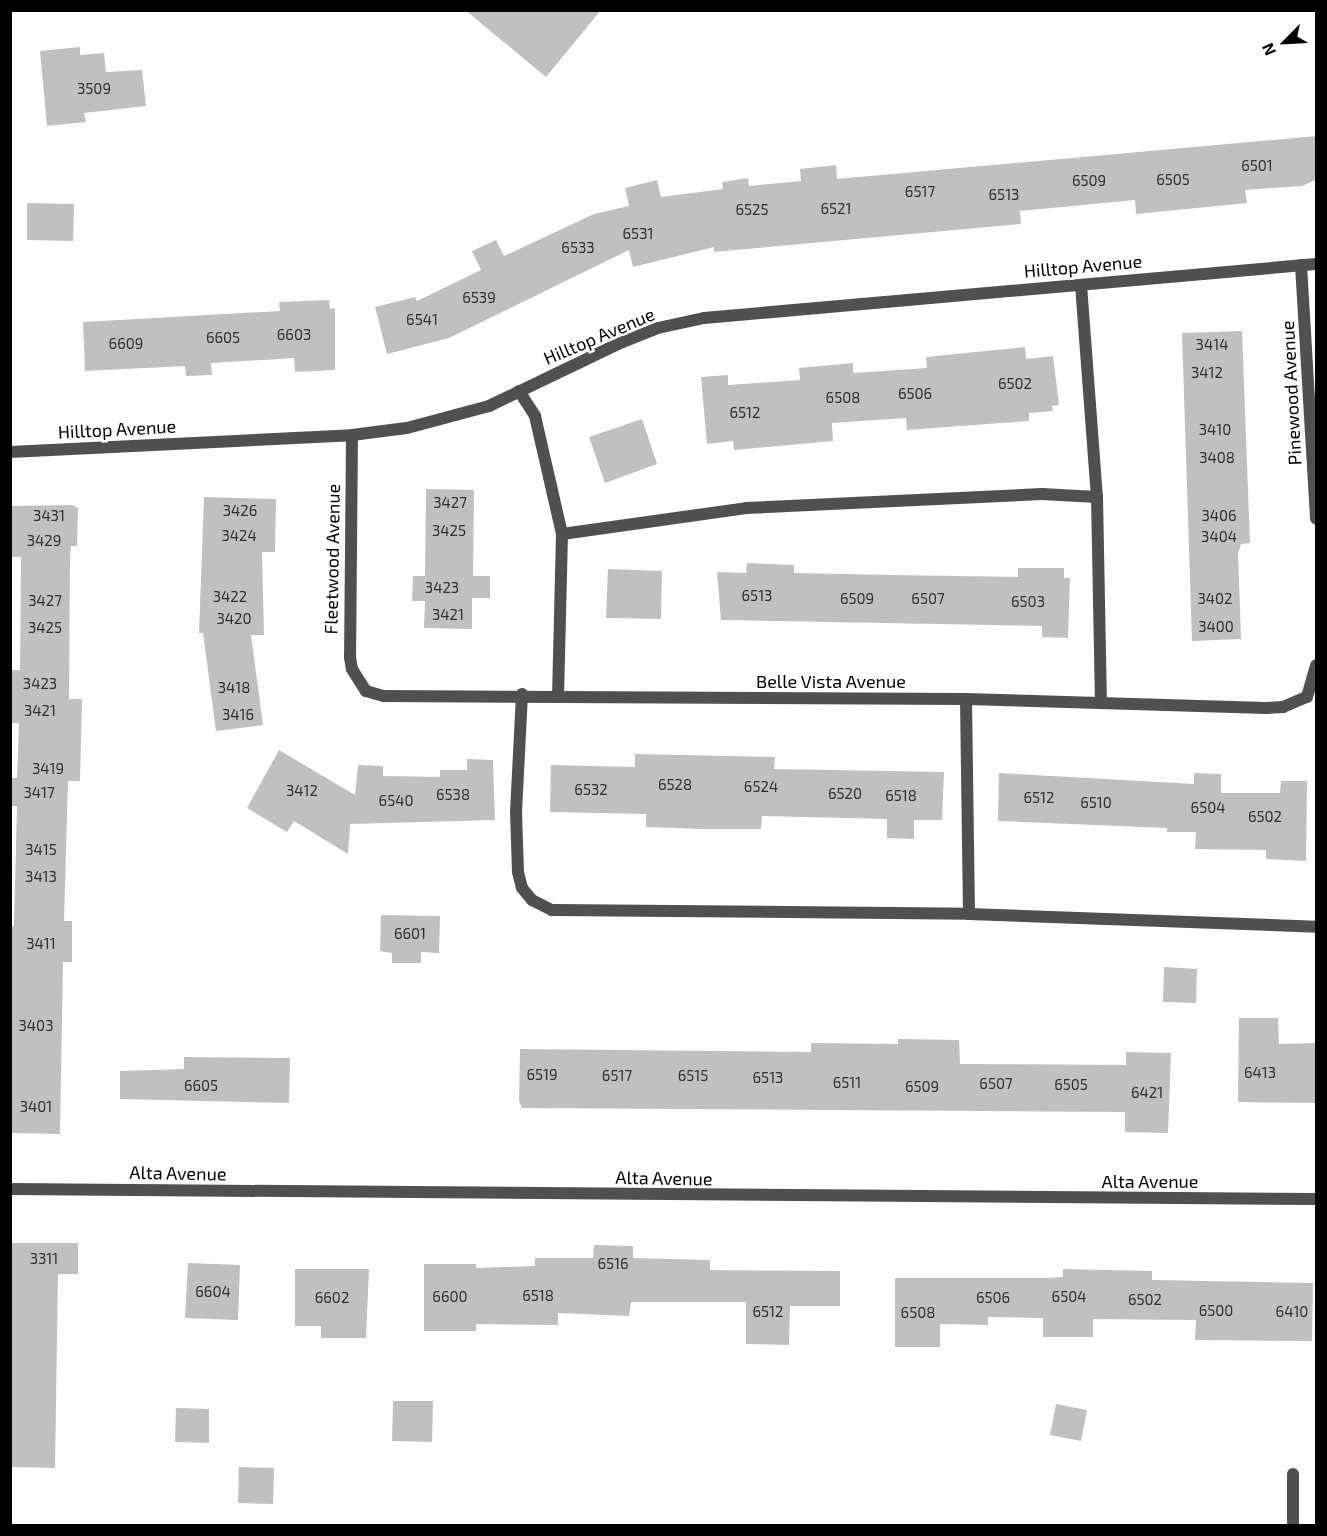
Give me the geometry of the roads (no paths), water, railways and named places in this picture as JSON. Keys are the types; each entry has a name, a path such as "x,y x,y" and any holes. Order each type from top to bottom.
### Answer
{"street":[{"name":"Hilltop Avenue","path":"10,452 352,435 456,417 658,328 704,318 1317,264"},
{"name":"Pinewood Avenue","path":"1301,265 1317,519"},
{"path":"1081,285 1097,496 1101,701"},
{"path":"519,391 535,416 562,534 558,695"},
{"name":"Fleetwood Avenue","path":"352,435 348,642 352,669 358,682"},
{"path":"562,534 746,508 1042,494 1097,496"},
{"name":"Belle Vista Avenue","path":"358,682 366,692 384,696 522,694 1101,701 1243,709 1283,707 1307,697 1317,665"},
{"path":"522,694 516,812 518,872 522,888 532,900 552,910 969,914 1317,927"},
{"path":"966,699 969,914"},
{"name":"Alta Avenue","path":"10,1189 1317,1199"},
{"path":"1293,1474 1293,1526"}]}
